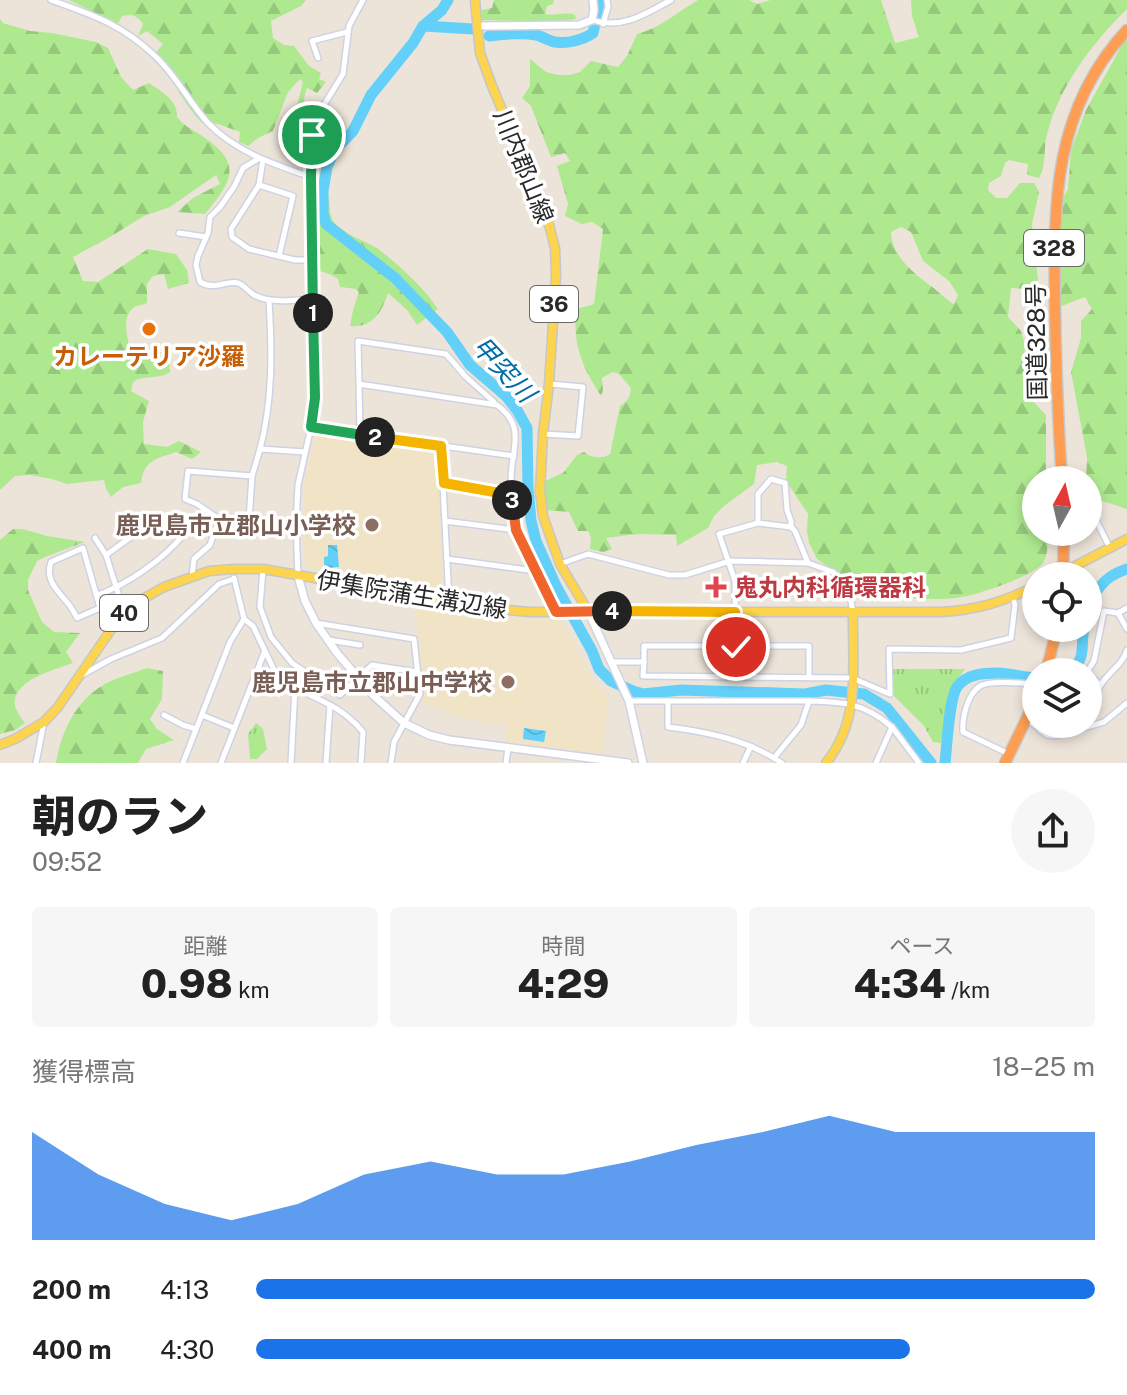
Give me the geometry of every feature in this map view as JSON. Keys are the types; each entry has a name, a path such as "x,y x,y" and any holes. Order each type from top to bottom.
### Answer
{"highway":[{"name":"国道328号","path":"1061,466 1054,256 1059,175 1065,145 1081,98 1099,67 1127,30"},
{"path":"1007,759 1022,729"}],"main road":[{"name":"川内郡山線","path":"475,0 480,53 547,217 555,248 556,275 540,491 543,516 560,564 588,611"},
{"path":"1085,562 1127,539"},
{"name":"伊集院蒲生溝辺線","path":"0,745 44,722 58,707 124,613 152,593 209,571 263,569 512,611 963,611 1022,593"},
{"path":"826,763 843,737 849,721 853,612"}],"street":[{"path":"51,0 107,20 134,38 168,68 208,122 233,143 261,159 311,177"},
{"path":"363,0 347,32 343,74 326,99 312,135 315,398 298,485 296,524 298,576 305,601 327,640 388,710 404,723 449,740 628,763"},
{"path":"592,20 593,0"},
{"path":"603,24 607,0"},
{"path":"477,26 579,25 592,20 603,24 630,20 671,0"},
{"path":"318,58 312,41 347,32"},
{"path":"261,159 259,185 231,229 232,237 249,249 295,260 312,260"},
{"path":"261,159 243,168 234,187 210,217 196,265 200,282 208,286 240,284 269,301 313,299"},
{"path":"259,185 293,196 279,256"},
{"path":"179,233 206,237"},
{"path":"249,520 252,476 267,417 272,359 269,301"},
{"path":"360,435 358,341 446,354 513,420 516,432 511,495 516,530 557,612"},
{"path":"359,384 497,405"},
{"path":"543,434 578,436 583,387 549,384"},
{"path":"311,427 514,456"},
{"path":"441,446 449,601"},
{"path":"260,449 305,452"},
{"path":"219,519 185,499 188,471 252,476"},
{"path":"758,523 758,494 771,479 785,483 791,527"},
{"path":"444,483 511,495"},
{"path":"98,595 116,589 173,547 184,534 172,521 156,519 106,555"},
{"path":"219,519 296,524"},
{"path":"192,576 194,559 210,545 219,519"},
{"path":"445,521 516,530"},
{"path":"736,677 735,581 719,534 758,523 791,527 808,563"},
{"path":"1102,532 1110,548"},
{"path":"95,538 106,555 124,613"},
{"path":"83,548 98,595 100,608 77,618 52,585 51,562 83,548"},
{"path":"560,564 588,554 669,575 685,575 730,561 808,563 833,572 849,591 853,612"},
{"path":"447,559 535,571"},
{"path":"234,569 244,619 253,626 277,676 351,717 363,732 361,763"},
{"path":"263,569 260,607 271,637 292,663 340,695 372,665 417,672"},
{"path":"78,677 111,659 162,638 219,584 234,579"},
{"path":"809,677 809,646 644,646 643,676 852,680 890,694 889,649 961,650 1011,638 1013,597"},
{"path":"1095,658 1104,611 1118,613 1127,608"},
{"path":"588,611 629,701 643,763"},
{"path":"1118,613 1127,629"},
{"path":"183,763 230,642 244,619"},
{"path":"316,623 414,639 420,694 394,742 391,763"},
{"path":"327,640 360,645"},
{"path":"1102,683 1125,657 1127,650"},
{"path":"221,763 265,652"},
{"path":"611,662 644,662"},
{"path":"1007,759 963,732 966,710 974,692 982,685 1022,684"},
{"path":"291,763 295,688"},
{"path":"629,701 852,702 881,717 892,727 915,761"},
{"path":"668,701 668,727 703,731 751,746 782,763"},
{"path":"774,758 801,725 809,701"},
{"path":"1102,723 1127,703"},
{"path":"326,763 330,705"},
{"path":"164,715 196,729"},
{"path":"202,715 234,728"},
{"path":"36,763 44,722"},
{"path":"876,763 892,727"},
{"path":"743,763 751,746"},
{"path":"506,763 508,748"}],"shaded area":[{"name":"鹿児島市立郡山小学校","path":"316,433 438,453 443,591 312,570 304,561 303,489"},
{"name":"鹿児島市立郡山中学校","path":"417,602 531,620 562,620 591,678 609,695 602,754 505,742 507,725 454,715 419,700 422,695"}],"green space":[{"path":"69,0 306,0 301,6 271,21 273,38 284,45 294,46 309,66 321,73 319,79 326,82 317,93 307,88 300,115 295,114 303,82 300,79 288,92 273,131 248,146 239,142 240,132 218,124 202,123 153,56 163,44 147,31 138,36 143,24 139,19 131,15 122,16 118,24"},
{"path":"494,0 554,0 547,6 545,14 572,14 576,19 551,22 482,20 474,17 472,12 492,8"},
{"path":"698,0 749,0 757,4 771,0 881,0 895,43 919,37 912,16 911,0 1127,0 1127,9 1078,67 1059,100 1047,135 1039,178 1027,175 1028,164 1009,160 1001,176 989,183 988,190 996,198 1007,198 1020,183 1034,183 1039,192 1032,224 1039,290 1011,288 1008,317 1021,331 1030,360 1026,394 1046,415 1046,466 1022,466 1022,546 1047,546 1047,552 1044,562 1022,562 1022,577 993,589 954,598 880,599 872,592 862,594 817,559 809,543 808,514 786,481 787,466 777,462 757,465 754,484 724,506 708,528 677,546 676,535 638,534 606,538 612,549 603,552 590,549 588,531 578,531 569,512 545,510 543,482 563,473 577,455 584,452 597,457 610,454 620,406 628,398 631,388 619,374 613,372 602,378 601,396 586,371 579,350 573,310 594,304 603,229 592,222 582,224 565,216 568,204 557,166 570,161 565,153 551,157 531,106 522,98 530,86 530,59 546,72 558,75 580,72 591,61 618,67 637,34 661,24","holes":["901,227 911,232 923,261 949,281 958,295 954,304 904,262 895,248 891,232"]},
{"path":"0,19 3,23 30,31 96,42 108,48 121,77 133,90 149,83 164,93 175,106 180,121 216,146 229,165 227,183 205,214 177,212 193,198 220,184 216,175 170,207 144,216 73,257 83,281 98,282 148,249 176,254 187,270 189,283 168,289 164,274 153,276 147,284 147,303 130,312 126,327 130,349 162,352 169,359 170,372 133,382 131,391 149,401 143,422 144,444 167,447 179,441 201,452 192,459 176,452 157,459 145,469 141,483 123,487 111,497 104,480 67,484 30,475 15,476 0,490"},
{"path":"1127,36 1127,509 1102,501 1102,466 1087,466 1071,372 1081,338 1081,321 1092,309 1085,297 1059,307 1059,237 1063,198 1068,189 1071,150 1086,110"},
{"path":"329,198 334,222 388,257 438,309 417,325 407,310 388,293 383,306 371,321 350,326 359,292 340,287 335,277 309,267 318,256 307,240 316,203"},
{"path":"13,529 85,542 37,561 28,580 28,590 42,622 54,632 80,633 66,652 73,663 36,677 20,689 15,706 25,723 0,734 0,540"},
{"path":"147,668 163,671 162,699 150,719 157,729 174,740 146,749 138,763 56,763 66,729 86,699 105,684"},
{"path":"893,669 965,669 952,687 941,743 933,742 924,726 892,694"},
{"path":"256,723 263,729 267,749 257,759 250,759 248,734"}],"water":[{"path":"328,545 337,545 339,567 324,568"},
{"path":"524,728 546,731 544,742 523,739"}],"waterway":[{"name":"甲突川","path":"448,0 442,10 423,26 371,95 353,131 334,151 327,167 323,213 326,224 395,278 447,332 470,365 506,396 517,410 527,428 528,487 536,541 599,669 611,681 643,694 681,690 805,694 826,690 864,694 887,708 931,763"},
{"path":"489,36 530,34 560,42 580,39 593,33 599,0"},
{"path":"423,26 474,29"},
{"path":"1102,584 1127,569"},
{"path":"1080,658 1082,642"},
{"path":"945,763 952,702 957,687 970,677 987,673 1022,676"}],"place":[{"name":"カレーテリア沙羅","path":"149,329"},
{"name":"鹿児島市立郡山小学校","path":"372,525"},
{"name":"鬼丸内科循環器科","path":"716,587"},
{"name":"鹿児島市立郡山中学校","path":"508,682"}],"route":[{"path":"312,135 315,398 311,427 441,446 444,483 511,495 516,530 556,612 735,612 736,647"}]}
